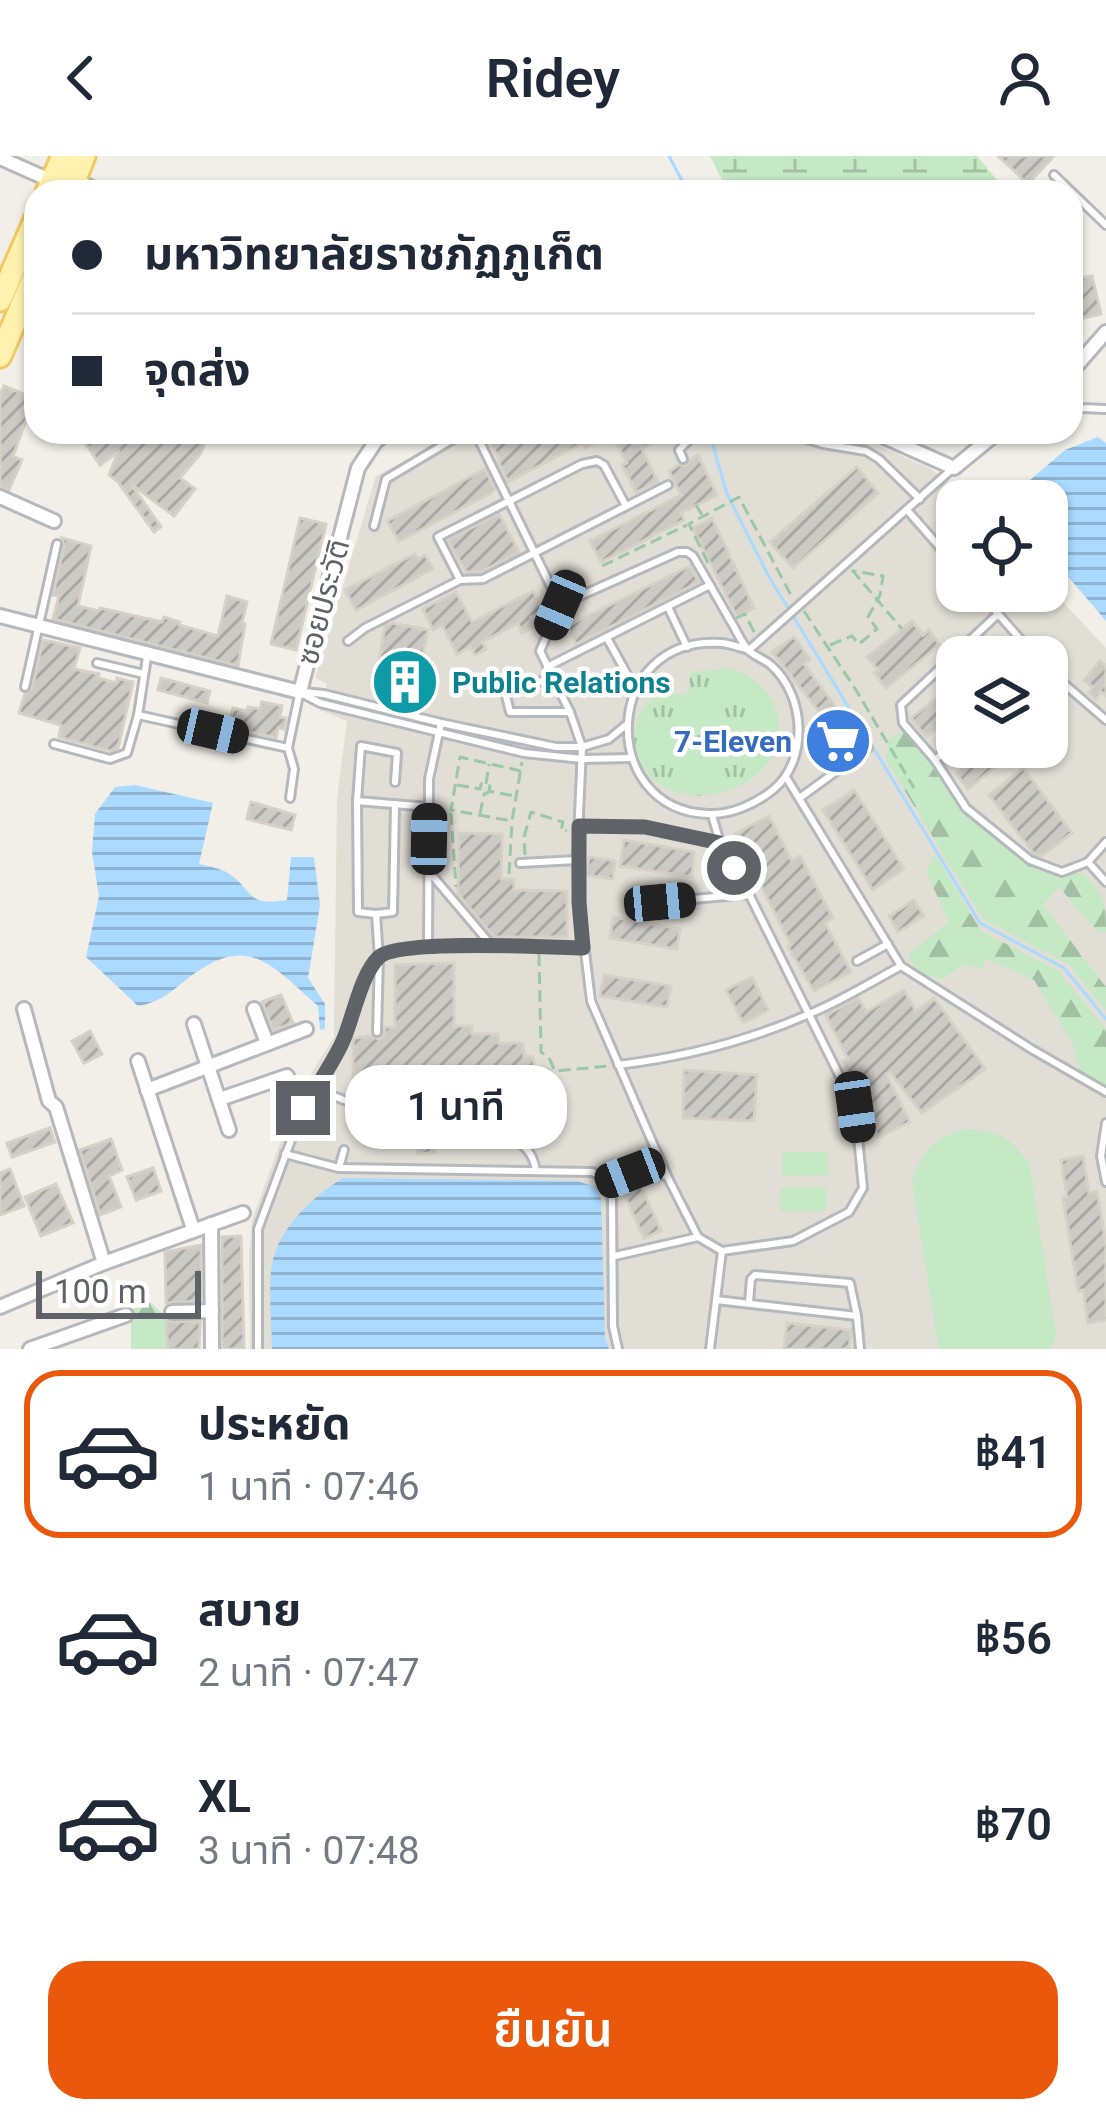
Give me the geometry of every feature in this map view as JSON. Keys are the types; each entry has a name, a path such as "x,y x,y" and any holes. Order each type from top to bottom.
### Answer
{"main road":[{"path":"66,180 84,156"},
{"path":"1,296 24,245"},
{"path":"0,356 24,300"}],"street":[{"path":"0,158 48,180"},
{"path":"1083,358 1106,332"},
{"name":"ซอยประวัติ","path":"0,616 300,692 358,468 374,444"},
{"path":"900,444 954,468 983,444"},
{"path":"0,497 54,521"},
{"path":"24,1009 104,1263"},
{"path":"254,1009 267,1043"},
{"path":"194,1024 229,1130"},
{"path":"147,1090 306,1029"},
{"path":"138,1061 193,1229"},
{"path":"220,1099 287,1076"},
{"path":"1,1302 243,1213"},
{"path":"211,1224 212,1349"},
{"path":"172,1312 212,1311"},
{"path":"30,1349 126,1315"}],"lane":[{"path":"1054,176 1058,180"},
{"path":"1083,203 1106,224"},
{"path":"374,526 386,479 445,444"},
{"path":"481,444 560,605"},
{"path":"683,459 679,450 685,444"},
{"path":"823,444 866,451 920,499"},
{"path":"460,580 438,537 582,464 597,461 604,465 626,506"},
{"path":"749,650 850,567 954,468"},
{"path":"348,641 460,580 483,579 668,485"},
{"path":"908,511 936,543"},
{"path":"25,687 58,544"},
{"path":"712,814 720,843 855,1107 863,1187 849,1212 793,1241 722,1251 698,1237 591,1001 578,860 583,747 540,651 560,605 678,552 693,556 749,650"},
{"path":"547,667 710,585"},
{"path":"668,607 688,647"},
{"path":"1017,636 998,614 901,705 903,723 966,808 1030,860 1062,872 1088,862 1106,842"},
{"path":"607,638 634,688"},
{"path":"722,643 749,650 772,666 789,688 798,715 798,742 787,777 748,806 712,814 677,806 658,795 632,758 627,725 634,688 663,658 688,647 722,643"},
{"path":"54,744 110,759 128,753 148,653"},
{"path":"97,663 144,674"},
{"path":"554,679 504,688 510,712 570,712"},
{"path":"1068,687 1106,720"},
{"path":"300,692 556,747 583,747 609,739 627,725"},
{"path":"300,692 320,703 524,753 632,758"},
{"path":"290,797 294,769 288,748 300,692"},
{"path":"138,715 288,748"},
{"path":"428,946 429,779 441,723"},
{"path":"395,782 398,753 361,746 358,912 393,912 395,804"},
{"path":"801,797 868,748"},
{"path":"787,777 901,966 1106,1092"},
{"path":"358,801 429,807"},
{"path":"579,826 645,827 720,843"},
{"path":"522,862 578,860"},
{"path":"1088,862 1106,881"},
{"path":"429,871 493,947"},
{"path":"660,902 749,894"},
{"path":"376,914 377,1032"},
{"path":"857,961 888,944"},
{"path":"258,1349 258,1229 303,1108 342,1042 379,958 390,951 428,946 583,948"},
{"path":"617,1066 722,1046 810,1014 901,966"},
{"path":"316,1089 349,1102"},
{"path":"1106,1124 1101,1156 1106,1182"},
{"path":"447,1141 516,1139 526,1145 536,1171"},
{"path":"339,1168 344,1150"},
{"path":"285,1154 339,1168 592,1172 607,1182 612,1200 613,1326 618,1349"},
{"path":"607,1182 647,1171 667,1176"},
{"path":"615,1256 698,1237"},
{"path":"710,1349 722,1251"},
{"path":"748,1304 755,1275 850,1283 860,1349"},
{"path":"716,1300 857,1316"}],"path":[{"path":"602,566 739,497 792,597"},
{"path":"696,506 703,517"},
{"path":"689,524 711,568"},
{"path":"850,567 902,628"},
{"path":"827,646 852,636 859,644 877,629 868,617 884,576 850,567"},
{"path":"794,610 827,646 914,788"},
{"path":"735,619 745,614 753,632"},
{"path":"799,752 820,753 831,775"},
{"path":"509,872 524,753"},
{"path":"456,895 451,810 461,754 521,771"},
{"path":"480,815 489,764"},
{"path":"455,784 516,796"},
{"path":"451,810 512,820"},
{"path":"509,872 522,862 531,812 563,822 560,830 570,831"},
{"path":"501,869 509,872"},
{"path":"539,947 541,1052 555,1071 617,1066"}],"shaded area":[{"path":"436,444 875,444 945,480 936,480 936,612 1068,612 1068,607 1106,648 1106,1349 250,1349 252,1220 297,1097 334,1037 337,798 347,721 320,710 327,684 315,678 376,476"}],"green space":[{"path":"710,156 977,156 997,180 722,180"},
{"path":"729,668 754,680 772,701 779,728 775,751 755,776 724,792 695,796 669,790 649,775 637,756 635,732 644,707 668,682 681,695 689,693 690,672"},
{"path":"905,731 964,813 1026,864 1059,875 1083,873 1096,887 1105,905 1106,932 1098,932 1059,887 1043,905 1106,987 1106,1010 1068,964 983,919 886,760 889,739"},
{"path":"935,854 981,931 1058,971 1106,1029 1106,1087 1080,1073 1074,1046 1034,980 987,959 981,969 963,965 942,979 921,974 907,955 949,922 926,871"},
{"path":"964,1129 1001,1136 1029,1163 1056,1335 1051,1349 939,1349 912,1182 930,1147"},
{"path":"783,1152 828,1152 828,1175 782,1176"},
{"path":"781,1187 826,1187 826,1211 780,1211"},
{"path":"150,1302 166,1317 168,1349 131,1349 131,1310"}],"water":[{"path":"1098,437 1106,443 1106,621 1068,577 1068,480 1030,480 1065,450"},
{"path":"135,785 213,803 199,864 228,873 257,899 287,900 291,857 314,857 320,905 308,978 325,1004 325,1029 320,1030 318,1006 257,959 226,957 159,1000 138,1006 86,957 99,896 92,852 95,814 115,787"},
{"path":"343,1178 577,1181 596,1187 601,1199 609,1349 272,1349 270,1283 276,1251 299,1214"}],"building":[{"path":"998,156 1054,156 1032,180 1024,180"},
{"path":"1092,276 1101,314 1083,318 1083,278"},
{"path":"4,386 24,394 24,426 13,456 22,460 9,490 0,487 0,395"},
{"path":"86,444 204,444 180,478 195,489 174,516 131,484 161,527 154,532 109,475 118,452 100,465"},
{"path":"491,444 581,444 508,482"},
{"path":"617,444 651,444 642,449 658,482 636,492 622,465 627,463"},
{"path":"698,455 717,495 681,513 684,520 601,562 590,541 681,495 669,471"},
{"path":"857,467 878,493 793,568 770,542"},
{"path":"485,469 495,489 491,493 399,541 387,521"},
{"path":"499,514 519,552 481,572 466,572 448,540"},
{"path":"300,518 326,524 296,650 271,644"},
{"path":"712,518 754,608 737,617 693,528"},
{"path":"62,538 91,546 78,606 162,622 164,617 218,636 227,596 247,602 238,666 53,619"},
{"path":"415,554 418,559 425,555 433,569 356,610 345,590"},
{"path":"690,566 699,582 576,644 567,626"},
{"path":"533,591 543,611 531,617 535,626 522,633 518,623 482,642 486,649 475,655 470,647 457,654 442,625 433,630 423,609 456,592 472,622"},
{"path":"912,621 923,635 929,630 936,640 936,648 886,688 867,657"},
{"path":"392,623 428,630 415,696 390,691 395,664 379,661 385,626"},
{"path":"794,637 810,660 804,664 860,740 827,761 815,742 834,730 772,652"},
{"path":"43,640 80,648 74,669 116,683 117,678 133,682 118,748 110,751 59,737 61,725 19,713 25,694 32,689"},
{"path":"1100,661 1106,666 1106,696 1101,692 1096,699 1089,693 1093,687 1084,680"},
{"path":"161,678 210,691 207,703 158,690"},
{"path":"936,698 936,729 926,737 911,718"},
{"path":"262,702 282,706 284,729 278,728 276,738 229,727 233,708 260,709"},
{"path":"963,768 994,768 968,789 956,774"},
{"path":"1023,768 1072,833 1041,856 1034,854 989,795"},
{"path":"854,790 904,869 873,890 823,810"},
{"path":"251,802 295,815 291,830 247,819"},
{"path":"769,816 792,861 800,856 833,918 825,923 851,972 814,991 735,834"},
{"path":"459,833 502,834 501,879 514,879 514,890 567,891 567,937 494,937 458,894"},
{"path":"624,840 694,852 692,877 620,866"},
{"path":"589,857 615,861 613,879 586,875"},
{"path":"914,900 924,916 898,932 889,916"},
{"path":"613,917 680,929 677,949 610,938"},
{"path":"454,963 454,1026 472,1026 472,1034 498,1034 498,1043 523,1043 524,1056 533,1057 535,1067 551,1070 551,1087 534,1089 530,1102 524,1101 523,1114 499,1115 497,1124 473,1124 473,1130 436,1136 435,1153 417,1154 416,1137 379,1135 378,1125 353,1123 353,1038 379,1039 385,1027 395,1027 395,965"},
{"path":"604,975 671,986 667,1007 600,996"},
{"path":"752,977 768,1010 743,1023 726,990"},
{"path":"904,990 916,1011 934,998 985,1069 922,1113 890,1072 886,1074 910,1122 878,1137 826,1015 858,998 866,1012"},
{"path":"281,995 293,1023 273,1030 262,1002"},
{"path":"90,1031 102,1054 84,1063 72,1041"},
{"path":"684,1070 757,1075 754,1121 683,1118"},
{"path":"50,1128 55,1142 12,1157 7,1143"},
{"path":"111,1139 122,1170 109,1176 121,1207 100,1215 80,1150"},
{"path":"1083,1156 1089,1193 1097,1191 1106,1244 1106,1320 1088,1323 1083,1290 1078,1291 1061,1160"},
{"path":"153,1168 161,1191 136,1200 127,1177"},
{"path":"10,1169 24,1206 0,1215 0,1173"},
{"path":"639,1181 661,1231 644,1238 621,1188"},
{"path":"56,1184 73,1223 41,1236 25,1197"},
{"path":"241,1236 244,1349 222,1349 222,1237"},
{"path":"201,1245 201,1301 166,1303 165,1252"},
{"path":"166,1321 200,1322 199,1349 168,1349"},
{"path":"787,1323 851,1330 849,1349 784,1349"}],"waterway":[{"path":"669,156 682,180"},
{"path":"712,444 727,494 768,575 980,923 1064,968 1106,1019"}],"place":[{"name":"Public Relations","path":"405,682"},
{"name":"7-Eleven","path":"838,741"}],"route":[{"path":"303,1108 342,1042 369,972 390,951 428,946 583,948 579,826 645,827 720,843 734,868"}]}
